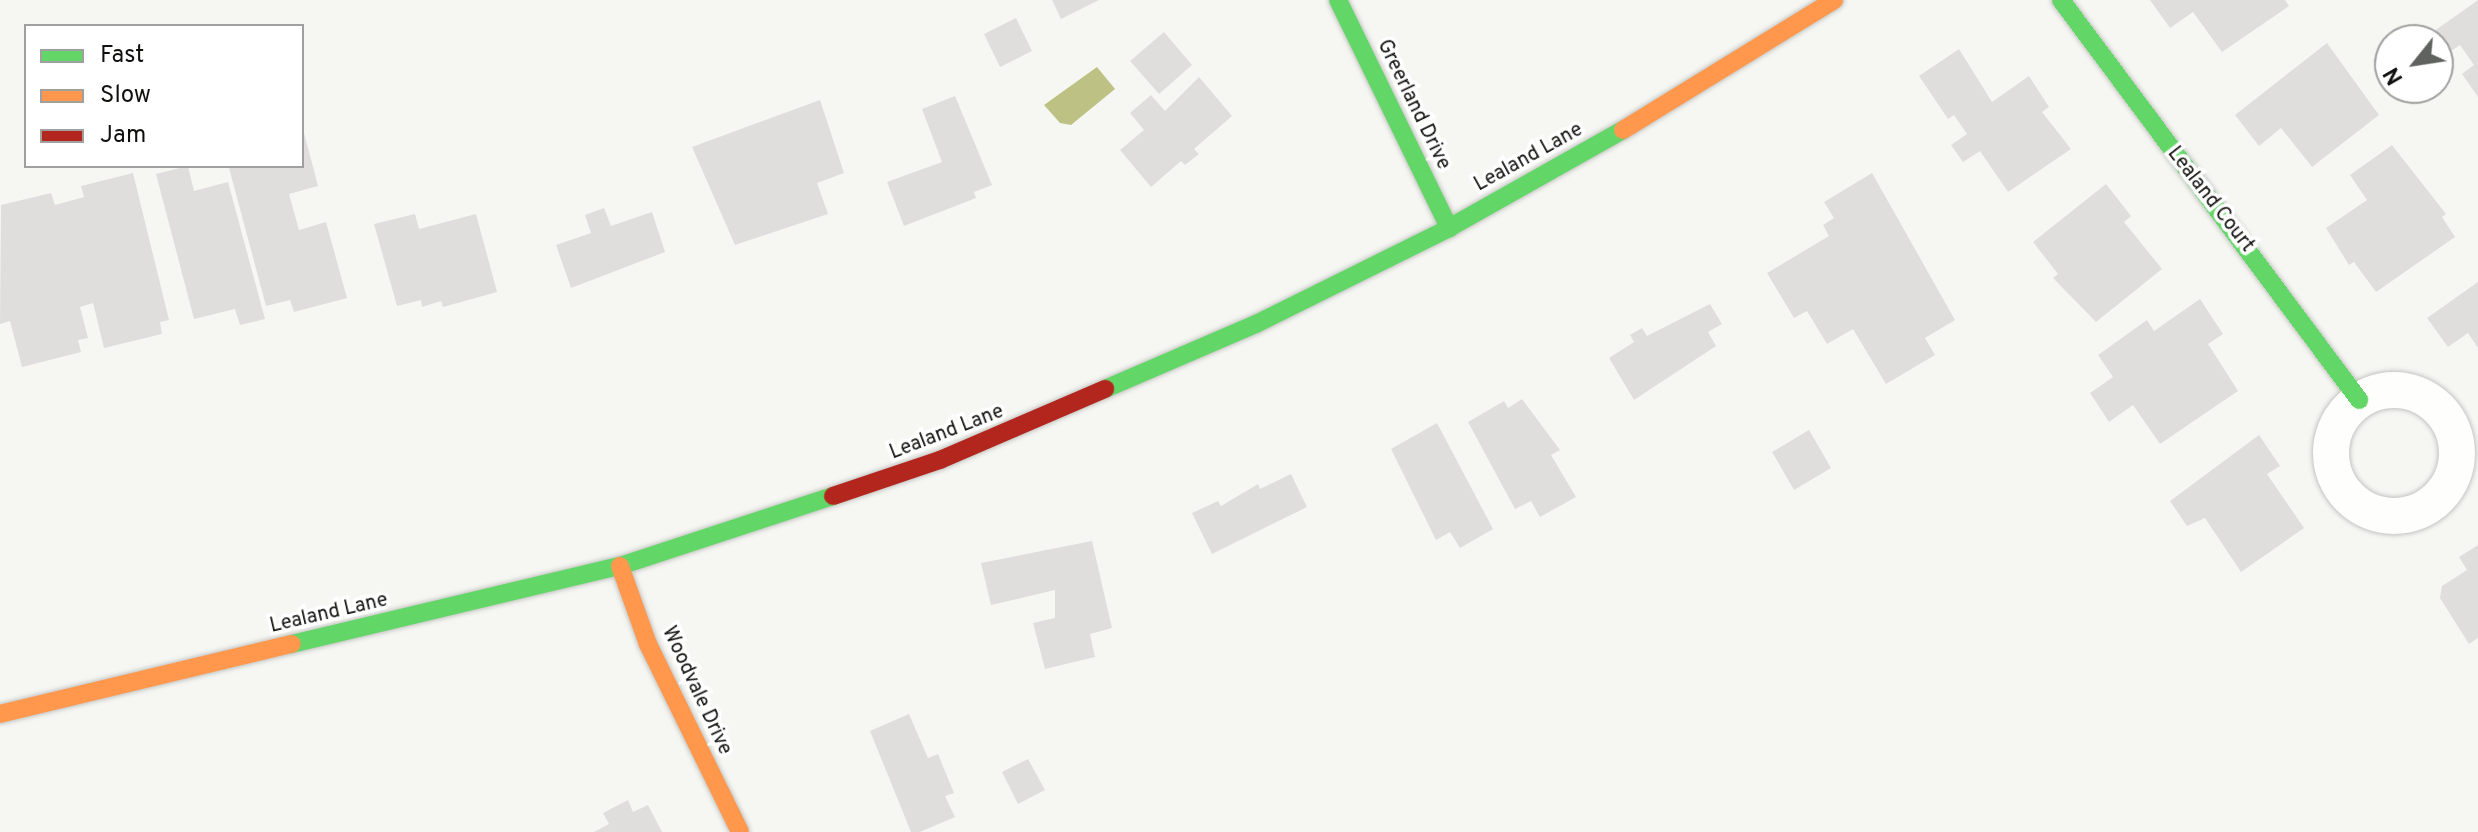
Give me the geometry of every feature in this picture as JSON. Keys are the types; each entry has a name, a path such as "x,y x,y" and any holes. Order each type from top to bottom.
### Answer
{"street":[{"name":"Greerland Drive","path":"1338,0 1449,228"},
{"name":"Lealand Lane","path":"0,714 620,566 856,491 1074,406 1449,228 1615,135 1834,0"},
{"name":"Lealand Court","path":"2061,0 2359,400"},
{"name":"Woodvale Drive","path":"620,566 648,644 740,832"}],"shaded area":[{"path":"1097,67 1115,89 1071,125 1060,123 1044,105"}],"building":[{"path":"1052,0 1099,0 1061,19"},
{"path":"2150,0 2285,0 2289,6 2222,52 2193,12 2170,28"},
{"path":"2478,0 2478,97 2462,74 2474,65 2460,45 2454,49 2454,24 2444,24"},
{"path":"1016,18 1032,51 1000,67 984,34"},
{"path":"1164,32 1192,65 1159,94 1130,61"},
{"path":"2327,43 2379,115 2312,167 2281,128 2259,146 2235,115"},
{"path":"1959,49 1992,102 2029,76 2049,107 2042,112 2071,149 2008,192 1980,151 1963,162 1951,145 1967,134 1954,115 1948,119 1919,76"},
{"path":"1199,77 1232,116 1194,149 1199,154 1185,165 1181,161 1151,187 1120,150 1144,130 1130,113 1151,95 1165,111"},
{"path":"955,96 992,185 974,192 976,198 904,226 887,182 942,162 922,109"},
{"path":"820,100 844,173 817,183 828,214 735,245 692,147"},
{"path":"304,133 318,186 289,194 299,230 326,222 347,298 294,312 290,300 266,306 229,168 304,168"},
{"path":"2392,145 2446,214 2442,217 2455,237 2376,292 2354,262 2349,265 2326,228 2367,200 2350,175"},
{"path":"188,168 194,191 228,182 265,319 240,325 235,309 194,319 156,174"},
{"path":"133,173 169,320 160,322 162,334 104,348 93,303 80,307 88,338 78,340 81,352 22,367 10,321 0,324 1,205 51,193 55,205 84,197 81,186"},
{"path":"1872,173 1955,320 1925,338 1935,355 1886,384 1853,329 1827,344 1807,311 1794,318 1767,273 1829,236 1823,225 1834,218 1824,202"},
{"path":"2106,184 2131,216 2124,222 2162,269 2096,322 2053,278 2058,274 2033,242"},
{"path":"604,208 611,226 652,212 665,252 571,288 556,245 591,233 585,215"},
{"path":"415,214 419,229 476,214 497,292 443,307 441,301 422,307 421,300 397,306 374,224"},
{"path":"2478,282 2478,348 2468,333 2448,347 2427,318"},
{"path":"2200,299 2223,334 2208,344 2238,391 2160,444 2133,405 2109,422 2090,393 2113,377 2098,355 2147,320 2154,331"},
{"path":"1710,304 1722,324 1708,332 1716,346 1634,400 1609,358 1634,342 1630,335 1642,328 1647,336"},
{"path":"1522,399 1560,450 1551,455 1576,497 1540,517 1531,501 1515,509 1468,422 1504,401 1508,408"},
{"path":"1437,423 1493,529 1460,548 1450,532 1436,540 1391,449"},
{"path":"1809,430 1831,468 1794,490 1772,452"},
{"path":"2259,435 2280,466 2267,474 2304,528 2241,572 2205,518 2187,526 2170,501"},
{"path":"1291,474 1307,507 1212,554 1192,513 1218,501 1221,506 1258,484 1260,489"},
{"path":"1092,541 1112,628 1090,634 1095,657 1045,669 1033,623 1055,618 1055,590 991,605 981,563"},
{"path":"2478,545 2478,638 2469,644 2440,598 2442,586 2467,570 2459,557"},
{"path":"909,714 928,758 938,754 954,793 945,796 955,817 920,832 911,832 870,731"},
{"path":"1028,759 1045,790 1018,804 1002,772"},
{"path":"628,800 633,812 648,805 662,832 594,832 609,824 603,813"}],"traffic: fast":[{"path":"1338,0 1449,228"},
{"path":"2061,0 2359,400"},
{"path":"1105,389 1256,324 1449,228 1623,130"},
{"path":"292,644 620,566 833,496"}],"traffic: slow":[{"path":"1623,130 1834,0"},
{"path":"620,566 648,644 740,832"},
{"path":"0,714 292,644"}],"traffic: jam":[{"path":"833,496 940,460 1105,389"}]}
